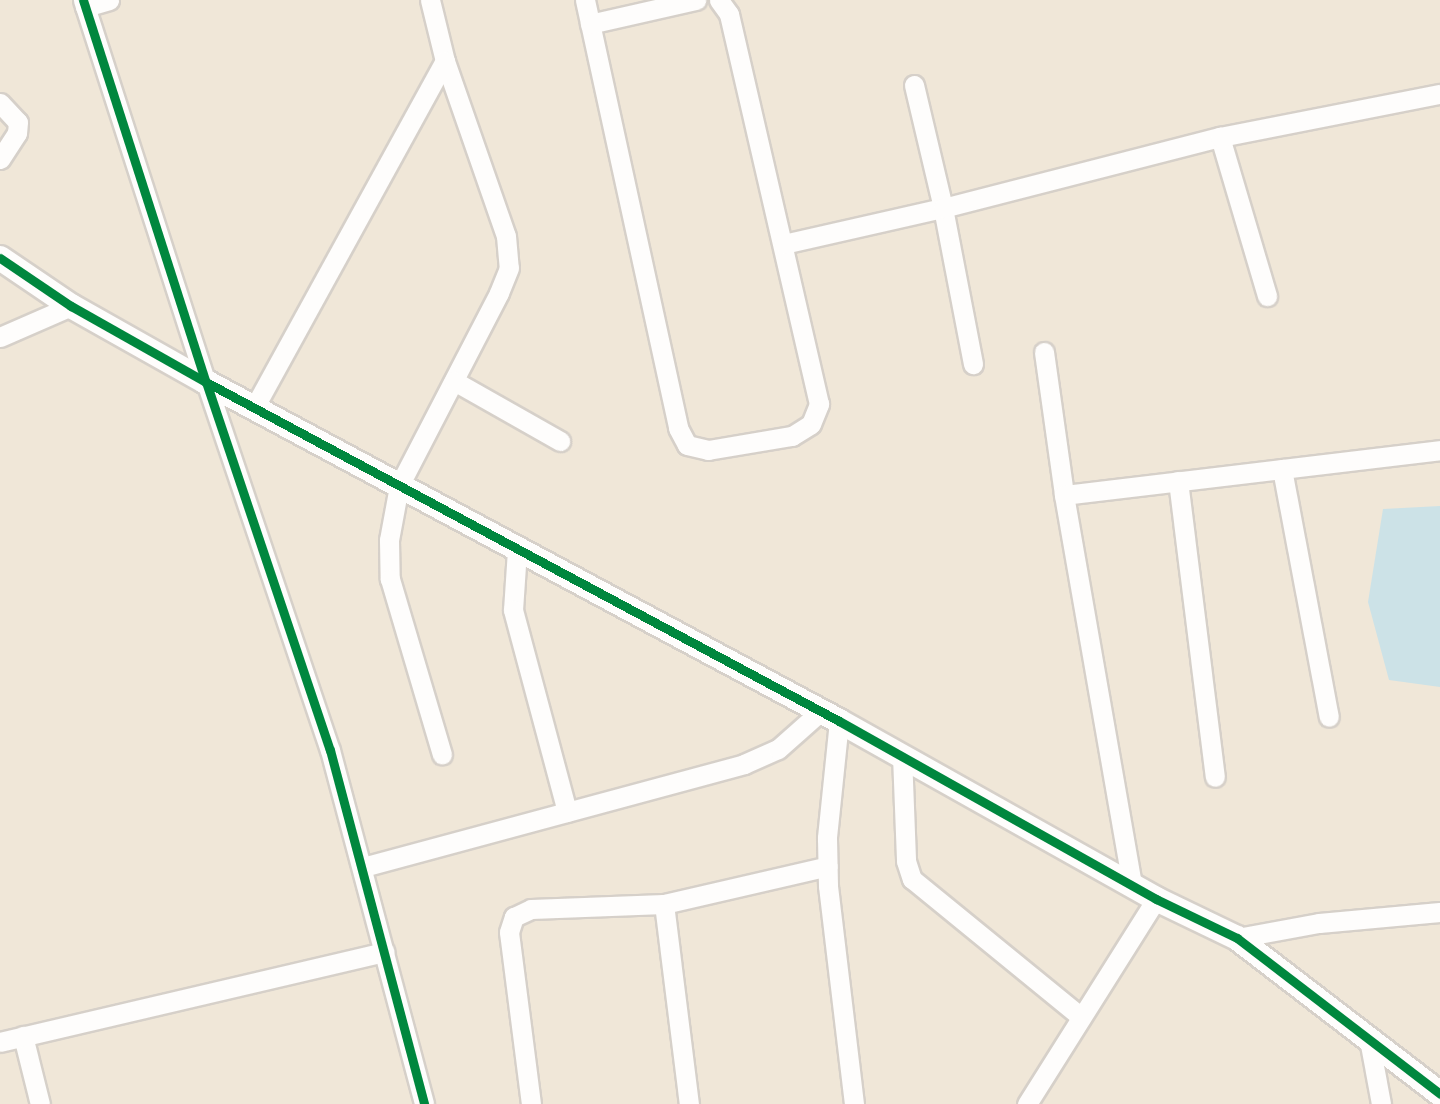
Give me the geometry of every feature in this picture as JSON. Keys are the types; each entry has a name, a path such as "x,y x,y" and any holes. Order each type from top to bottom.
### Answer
{"street":[{"path":"109,0 84,4 205,382 330,750 424,1104"},
{"path":"430,0 445,61 506,236 509,268 499,293 399,486 389,540 390,579 442,754"},
{"path":"585,0 678,428 687,445 708,450 792,436 811,424 819,404 729,14 719,0"},
{"path":"590,24 696,0"},
{"path":"254,408 445,61"},
{"path":"914,85 943,208 974,364"},
{"path":"784,244 943,208 1220,137 1440,94"},
{"path":"0,103 9,109 18,122 17,133 0,159"},
{"path":"1220,137 1267,296"},
{"path":"0,258 71,306 205,382 902,755 1156,899 1237,938 1440,1094"},
{"path":"0,337 71,306"},
{"path":"1044,352 1064,495 1132,885"},
{"path":"454,381 560,441"},
{"path":"1064,495 1440,450"},
{"path":"1282,468 1329,717"},
{"path":"1178,481 1215,776"},
{"path":"517,550 513,610 567,812"},
{"path":"363,867 744,764 778,749 830,716"},
{"path":"830,716 828,866 854,1104"},
{"path":"902,755 906,861 912,879 1082,1017"},
{"path":"531,1104 509,932 514,917 531,909 664,904 828,866"},
{"path":"1027,1104 1156,899"},
{"path":"664,904 689,1104"},
{"path":"1237,938 1319,923 1440,912"},
{"path":"0,1042 385,952"},
{"path":"23,1036 40,1104"},
{"path":"1369,1039 1381,1104"}],"shaded area":[{"path":"0,0 1440,0 1440,1104 0,1104"},
{"path":"1440,506 1440,687 1389,680 1368,602 1383,509"}],"cycle path":[{"path":"83,0 206,382 330,750 424,1104"},
{"path":"0,258 71,306 206,382 839,721 1156,899 1237,938 1440,1094"}]}
